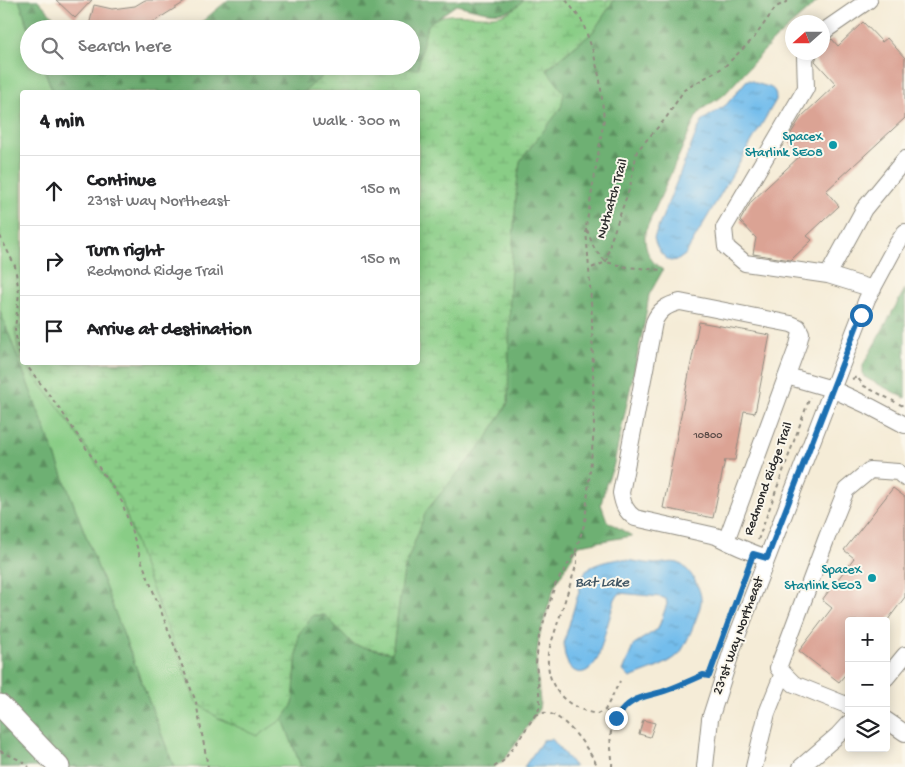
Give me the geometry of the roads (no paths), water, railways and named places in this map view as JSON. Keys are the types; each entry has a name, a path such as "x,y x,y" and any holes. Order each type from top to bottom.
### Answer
{"main road":[{"path":"0,705 59,767"}],"street":[{"path":"830,27 869,0"},
{"path":"805,60 806,88 724,228 726,247 746,263 828,275 872,289"},
{"path":"828,275 864,209 905,158"},
{"name":"231st Way Northeast","path":"705,767 710,719 760,556 832,389 872,289 905,232"},
{"path":"726,541 801,333 798,326 791,324 680,302 662,309 657,314 654,322 621,493 623,504 628,513 634,518 703,532 760,556"},
{"path":"787,376 832,389 872,407 905,425"},
{"path":"845,704 794,684 778,668 846,490 870,470 898,472 905,478"},
{"path":"890,673 905,655"},
{"path":"754,767 767,713 783,673"},
{"path":"890,723 905,733"},
{"path":"801,767 845,728"}],"water":[{"path":"747,80 772,88 775,92 776,100 685,255 678,260 670,261 659,251 654,238 697,131 703,120 726,105"},
{"name":"Bat Lake","path":"620,559 655,564 675,562 682,565 697,585 701,596 698,612 692,629 679,654 662,665 630,678 623,671 634,644 658,629 667,604 666,599 661,597 620,593 615,599 598,658 586,671 580,673 570,667 564,644 586,570 602,563"},
{"path":"552,739 575,767 524,767 543,740"}],"place":[{"name":"SpaceX Starlink SE08","path":"833,145"},
{"name":"SpaceX Starlink SE03","path":"872,578"}]}
